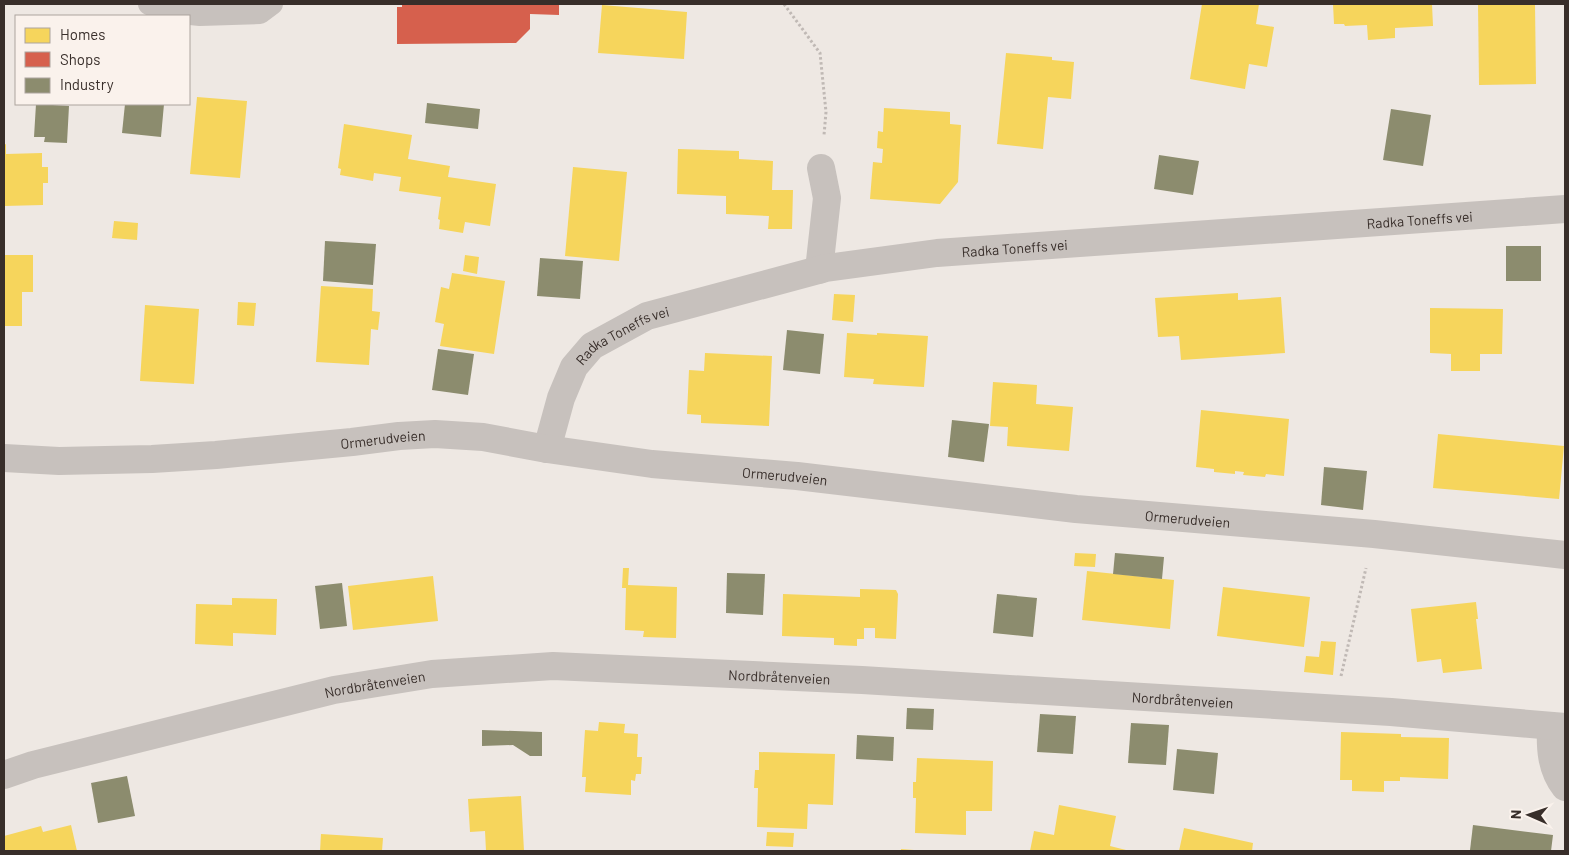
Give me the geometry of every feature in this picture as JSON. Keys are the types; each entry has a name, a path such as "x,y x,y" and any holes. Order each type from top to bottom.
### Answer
{"street":[{"path":"818,270 828,198 821,168"},
{"name":"Radka Toneffs vei","path":"548,450 561,398 574,367 592,346 648,316 818,270 937,253 1565,209"},
{"name":"Ormerudveien","path":"4,458 68,461 152,459 216,455 398,436 435,434 483,436 548,450 652,464 796,476 1076,509 1392,536 1565,555"},
{"name":"Nordbråtenveien","path":"4,775 42,763 334,690 432,674 554,666 862,680 1391,712 1558,726"},
{"path":"1558,726 1550,752 1558,778 1565,787"}],"lane":[{"path":"149,4 162,11 200,15 260,13 272,4"}],"path":[{"path":"784,4 820,53 826,112 821,168"},
{"path":"1340,678 1361,590"}],"building: Homes":[{"path":"1202,4 1259,4 1256,24 1274,27 1267,67 1249,64 1245,89 1190,79"},
{"path":"1333,4 1432,4 1433,26 1395,28 1395,38 1368,40 1367,25 1345,26 1344,24 1334,24"},
{"path":"1478,4 1535,4 1536,84 1479,85"},
{"path":"602,5 687,12 684,59 598,53"},
{"path":"1006,53 1052,57 1052,60 1074,62 1071,99 1048,97 1043,149 997,144"},
{"path":"197,97 247,101 240,178 190,174"},
{"path":"884,108 950,112 950,124 961,125 958,182 940,204 870,199 873,162 882,163 883,149 877,148 878,131 883,132"},
{"path":"344,124 412,135 408,159 450,166 448,177 496,184 490,226 465,222 463,233 439,229 440,220 438,219 441,197 399,191 401,177 374,173 373,181 340,175 341,169 338,168"},
{"path":"6,144 6,154 42,153 42,167 48,167 48,183 43,183 43,205 4,206 4,145"},
{"path":"678,149 739,151 739,159 773,161 772,190 793,190 792,229 768,229 769,216 726,214 726,196 677,194"},
{"path":"573,167 627,172 619,261 565,256"},
{"path":"114,221 138,223 137,240 112,238"},
{"path":"4,255 33,255 33,292 22,292 22,326 4,326"},
{"path":"465,255 479,257 477,274 463,271"},
{"path":"452,273 505,281 494,354 440,346 444,324 435,322 441,287 449,289"},
{"path":"321,286 373,289 372,311 380,312 378,330 371,329 369,365 316,362"},
{"path":"1238,293 1238,300 1281,297 1285,353 1181,360 1179,336 1158,337 1155,298"},
{"path":"834,294 855,295 853,322 832,320"},
{"path":"238,302 256,303 254,326 237,325"},
{"path":"145,305 199,309 194,384 140,381"},
{"path":"1430,308 1503,309 1502,354 1480,354 1480,371 1451,371 1451,354 1430,353"},
{"path":"847,333 928,336 924,387 873,384 874,379 844,377"},
{"path":"705,353 772,356 769,426 701,423 701,415 687,414 689,370 704,371"},
{"path":"993,382 1037,385 1036,404 1073,407 1069,451 1007,446 1008,427 990,426"},
{"path":"1201,410 1289,419 1284,476 1266,474 1265,477 1243,475 1244,472 1235,471 1235,474 1214,472 1214,469 1196,467"},
{"path":"1438,434 1564,446 1559,499 1433,488"},
{"path":"1075,553 1096,554 1095,567 1074,566"},
{"path":"623,568 629,568 628,585 677,587 676,638 643,637 644,631 625,630 626,588 622,588"},
{"path":"1087,571 1174,580 1170,629 1082,620"},
{"path":"433,576 438,621 353,630 348,586"},
{"path":"1223,587 1310,597 1304,647 1217,636"},
{"path":"860,589 896,590 898,594 896,639 875,638 875,628 864,628 864,639 857,639 857,646 834,645 834,638 782,636 783,594 860,597"},
{"path":"232,598 277,599 276,635 233,633 233,646 195,644 196,604 232,605"},
{"path":"1476,602 1478,619 1476,619 1482,669 1443,673 1441,659 1417,662 1411,609"},
{"path":"1321,641 1336,642 1333,675 1304,672 1306,656 1319,657"},
{"path":"599,722 625,724 624,733 638,734 637,757 642,757 641,774 636,774 635,781 631,780 631,795 585,792 586,777 582,777 585,730 598,731"},
{"path":"1341,732 1401,734 1401,737 1449,738 1448,779 1400,777 1400,781 1384,781 1384,792 1352,791 1352,780 1340,780"},
{"path":"759,752 835,754 833,805 808,804 807,829 757,827 758,788 754,788 755,770 759,770"},
{"path":"917,758 993,761 992,811 966,811 966,835 915,833 916,798 913,798 913,782 916,782"},
{"path":"521,796 524,851 486,851 485,831 470,832 468,799"},
{"path":"1059,805 1116,816 1110,846 1130,851 1030,851 1034,831 1054,835"},
{"path":"71,825 77,851 4,851 4,836 41,826 43,832"},
{"path":"1184,828 1253,843 1252,851 1179,851"},
{"path":"767,832 794,833 793,847 766,846"},
{"path":"321,834 383,838 382,851 320,851"},
{"path":"901,849 914,850 914,851 901,851"}],"building: Shops":[{"path":"402,4 559,4 559,15 530,14 530,29 516,43 397,44 397,7 402,7"}],"building: Industry":[{"path":"427,103 480,109 478,129 425,123"},
{"path":"36,105 69,106 67,143 44,142 45,137 34,137"},
{"path":"125,105 164,105 161,137 122,133"},
{"path":"1391,109 1431,115 1423,166 1383,160"},
{"path":"1159,155 1199,161 1193,195 1154,189"},
{"path":"325,241 376,244 373,285 323,281"},
{"path":"1506,246 1541,246 1541,281 1506,281"},
{"path":"540,258 583,261 580,299 537,296"},
{"path":"787,330 824,334 820,374 783,370"},
{"path":"438,349 474,354 468,395 432,390"},
{"path":"952,420 989,424 984,462 948,457"},
{"path":"1324,467 1367,471 1363,510 1321,505"},
{"path":"1115,553 1164,557 1162,579 1113,574"},
{"path":"727,573 765,574 763,615 726,613"},
{"path":"342,583 347,626 320,629 315,586"},
{"path":"997,594 1037,598 1033,637 993,633"},
{"path":"907,708 934,709 933,730 906,729"},
{"path":"1040,714 1076,716 1073,754 1037,752"},
{"path":"1131,723 1169,725 1166,765 1128,763"},
{"path":"482,730 542,732 542,756 530,756 513,745 482,746"},
{"path":"857,735 894,737 893,761 856,759"},
{"path":"1177,749 1218,753 1214,794 1173,790"},
{"path":"127,776 135,816 98,823 91,783"},
{"path":"1473,825 1553,835 1551,851 1470,850"}]}
